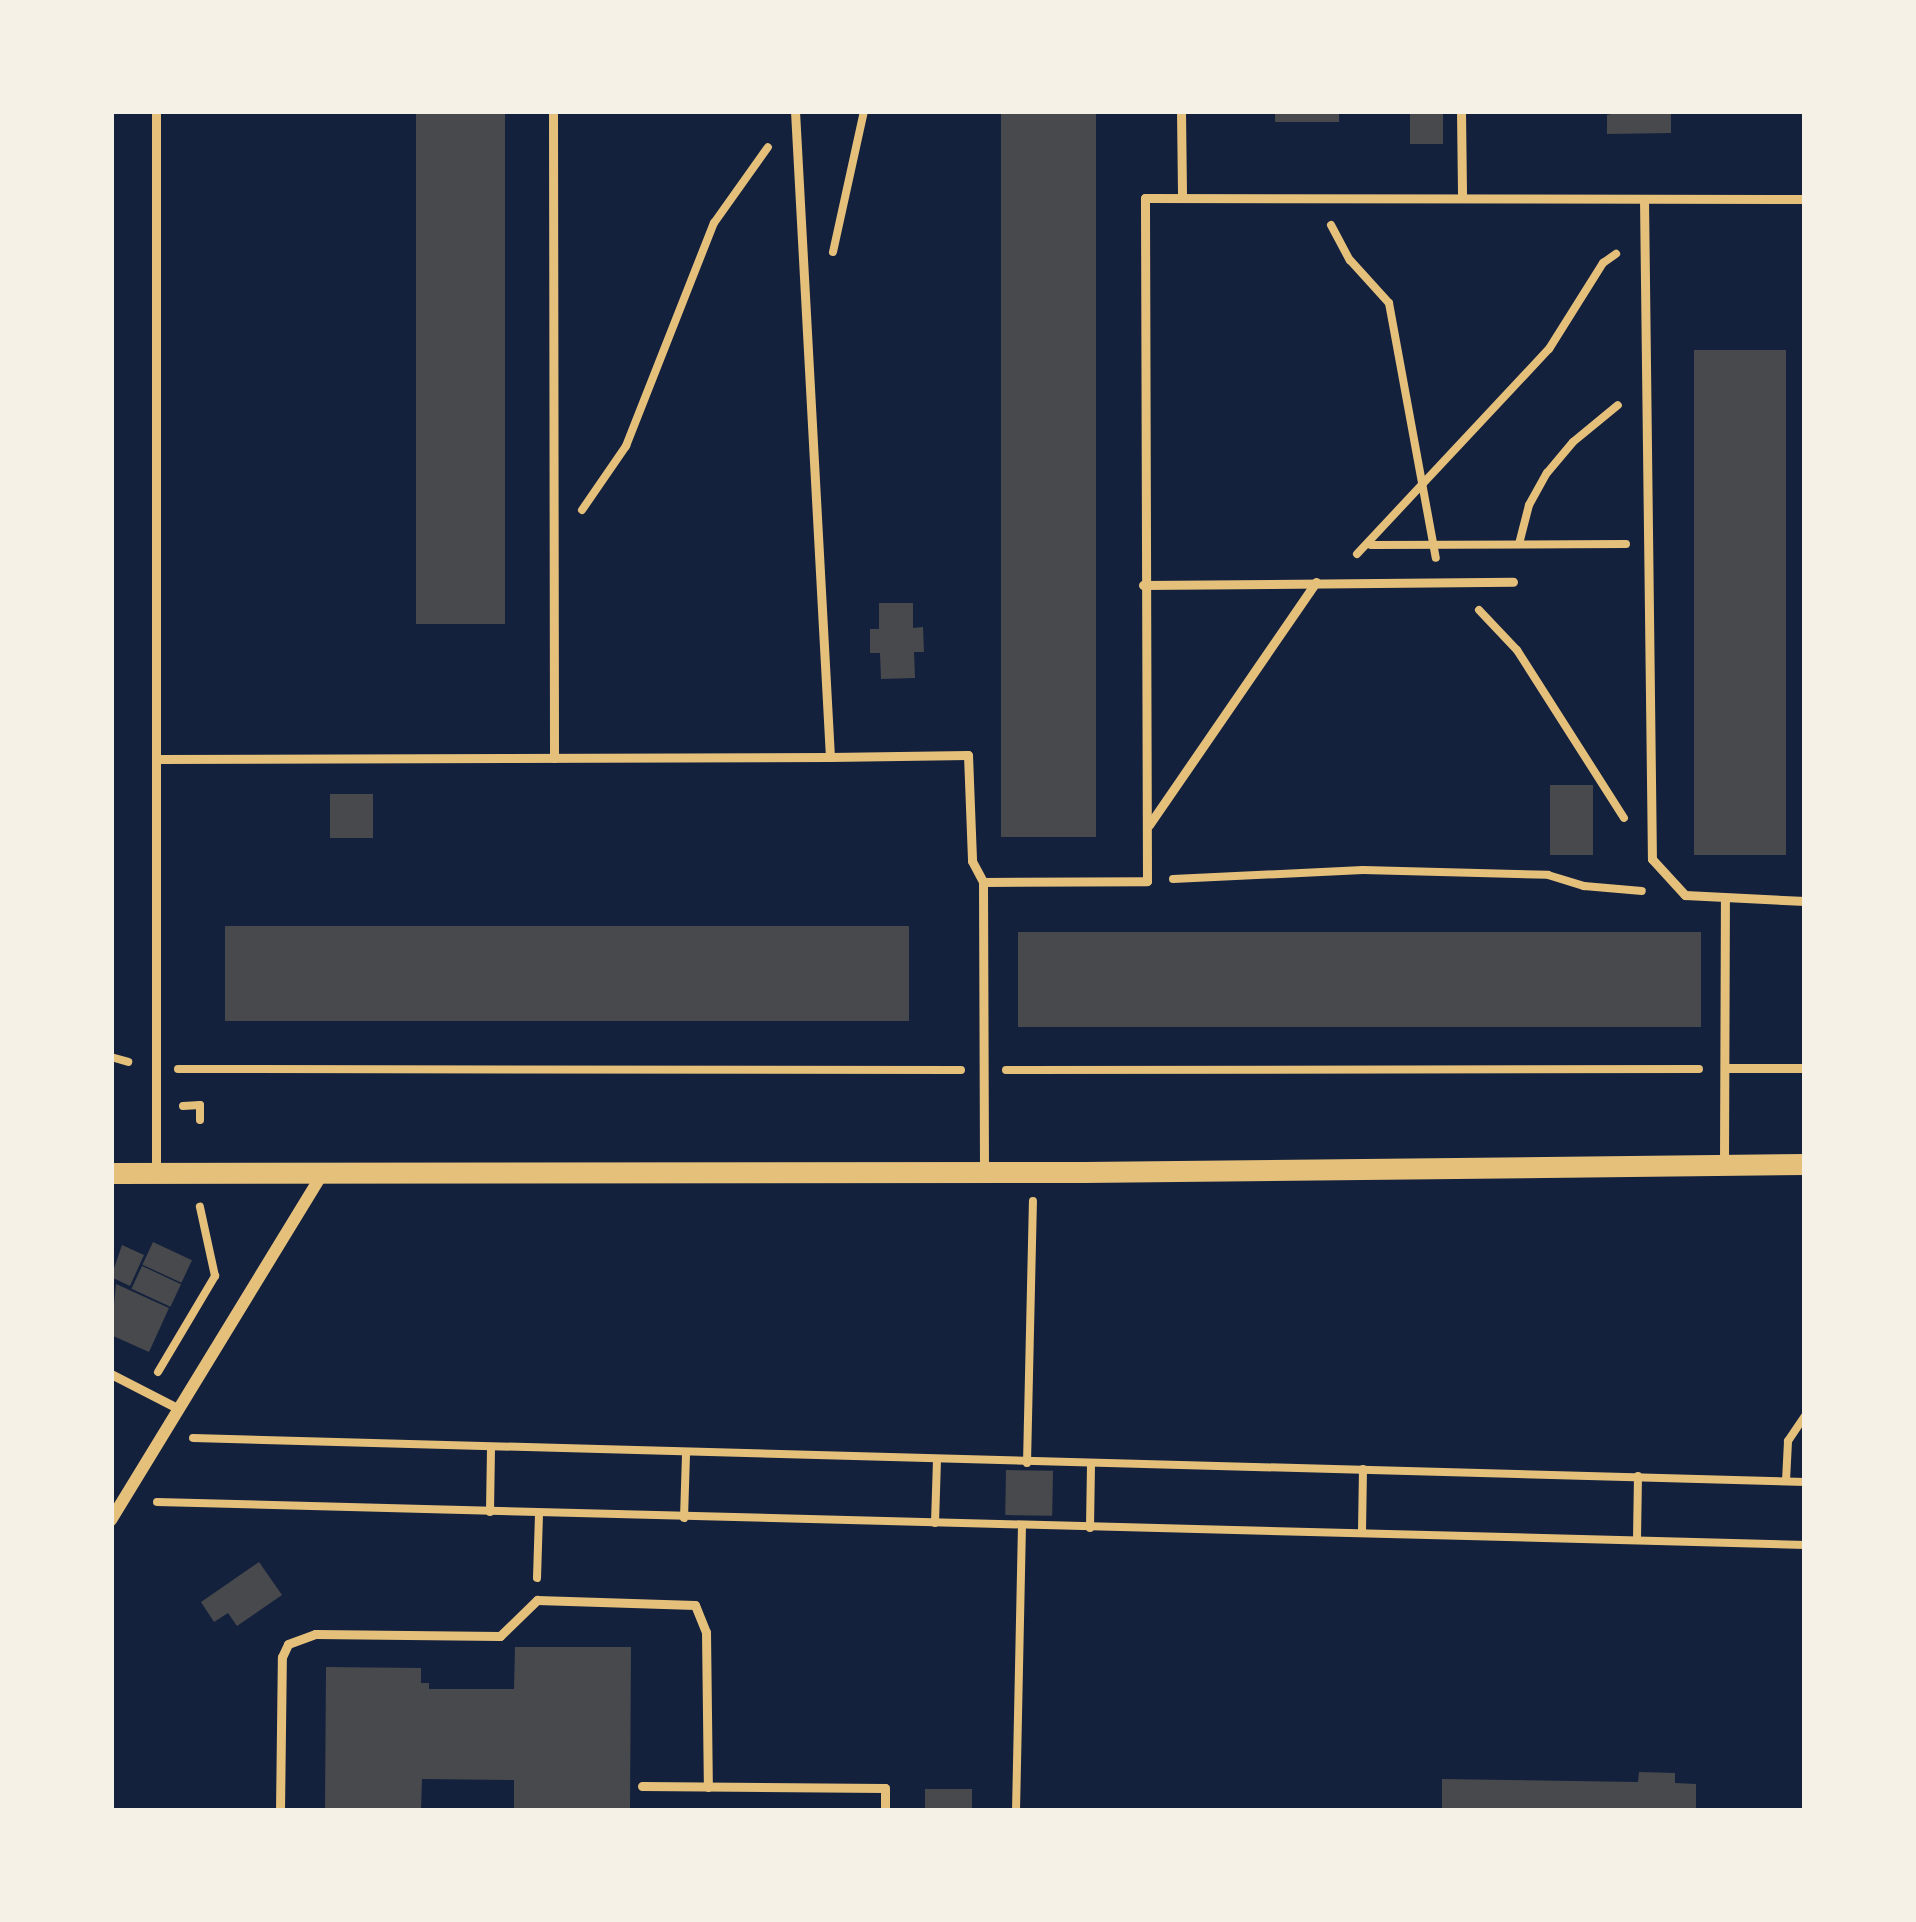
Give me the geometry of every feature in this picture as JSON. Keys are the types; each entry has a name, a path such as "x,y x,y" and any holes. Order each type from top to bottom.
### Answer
{"street":[{"path":"111,1172 984,1173 1805,1165"},
{"path":"111,1520 322,1174"}],"lane":[{"path":"156,111 156,1172"},
{"path":"553,111 554,758"},
{"path":"1181,111 1182,197"},
{"path":"1461,111 1462,198"},
{"path":"795,116 830,757"},
{"path":"982,882 1147,880 1145,198 1805,199"},
{"path":"1644,199 1652,859 1685,895 1725,901 1805,901"},
{"path":"1148,827 1316,582"},
{"path":"1143,585 1513,582"},
{"path":"159,759 968,755 972,861 982,882 984,1173"},
{"path":"1724,1165 1725,901"},
{"path":"1724,1069 1805,1068"},
{"path":"111,1374 179,1409"},
{"path":"280,1811 282,1657 288,1644 315,1634 500,1636 537,1600 695,1605 706,1632 708,1787"},
{"path":"642,1786 885,1789 885,1811"}],"path":[{"path":"832,257 864,111"},
{"path":"554,551 626,446 714,223 771,141 795,116"},
{"path":"1315,198 1350,260 1389,303 1433,544"},
{"path":"1645,234 1603,263 1549,349 1369,545 1648,544"},
{"path":"1519,544 1529,505 1547,473 1573,442 1618,406 1624,386 1646,358"},
{"path":"1452,581 1517,650 1652,859"},
{"path":"1147,880 1363,870 1548,875 1584,886 1685,895"},
{"path":"111,1057 156,1070 1724,1069"},
{"path":"1028,1463 1033,1172"},
{"path":"146,1392 215,1276 199,1200"},
{"path":"1786,1481 1788,1442 1805,1416"},
{"path":"161,1437 1805,1482"},
{"path":"490,1512 491,1449"},
{"path":"684,1518 686,1454"},
{"path":"935,1522 937,1460"},
{"path":"1090,1528 1091,1465"},
{"path":"1362,1532 1363,1469"},
{"path":"1637,1539 1638,1476"},
{"path":"122,1501 1805,1545"},
{"path":"537,1600 539,1513"},
{"path":"1016,1811 1022,1527"}],"building":[{"path":"416,111 505,111 505,624 416,624"},
{"path":"1001,111 1096,111 1096,837 1001,837"},
{"path":"1275,111 1339,111 1339,122 1275,122"},
{"path":"1410,111 1443,111 1443,144 1410,144"},
{"path":"1671,111 1671,133 1607,134 1607,115"},
{"path":"1694,350 1786,350 1786,855 1694,855"},
{"path":"879,603 913,603 913,628 923,627 924,652 914,652 915,678 881,679 880,653 870,653 870,629 879,629"},
{"path":"1550,785 1593,785 1593,855 1550,855"},
{"path":"330,794 373,794 373,838 330,838"},
{"path":"225,926 909,926 909,1021 225,1021"},
{"path":"1018,932 1701,932 1701,1027 1018,1027"},
{"path":"153,1242 192,1260 181,1283 142,1265"},
{"path":"122,1245 144,1255 130,1286 111,1277"},
{"path":"142,1266 181,1284 170,1307 131,1289"},
{"path":"116,1284 169,1308 149,1352 111,1335"},
{"path":"1006,1470 1053,1471 1052,1516 1005,1515"},
{"path":"259,1562 282,1595 237,1626 228,1613 214,1622 201,1602"},
{"path":"515,1647 631,1647 630,1811 514,1811 514,1780 422,1779 421,1811 325,1811 326,1667 421,1668 421,1683 429,1683 429,1689 514,1689"},
{"path":"1639,1772 1675,1773 1675,1783 1696,1784 1696,1811 1442,1811 1442,1779 1638,1782"},
{"path":"925,1789 972,1789 972,1811 925,1811"}]}
